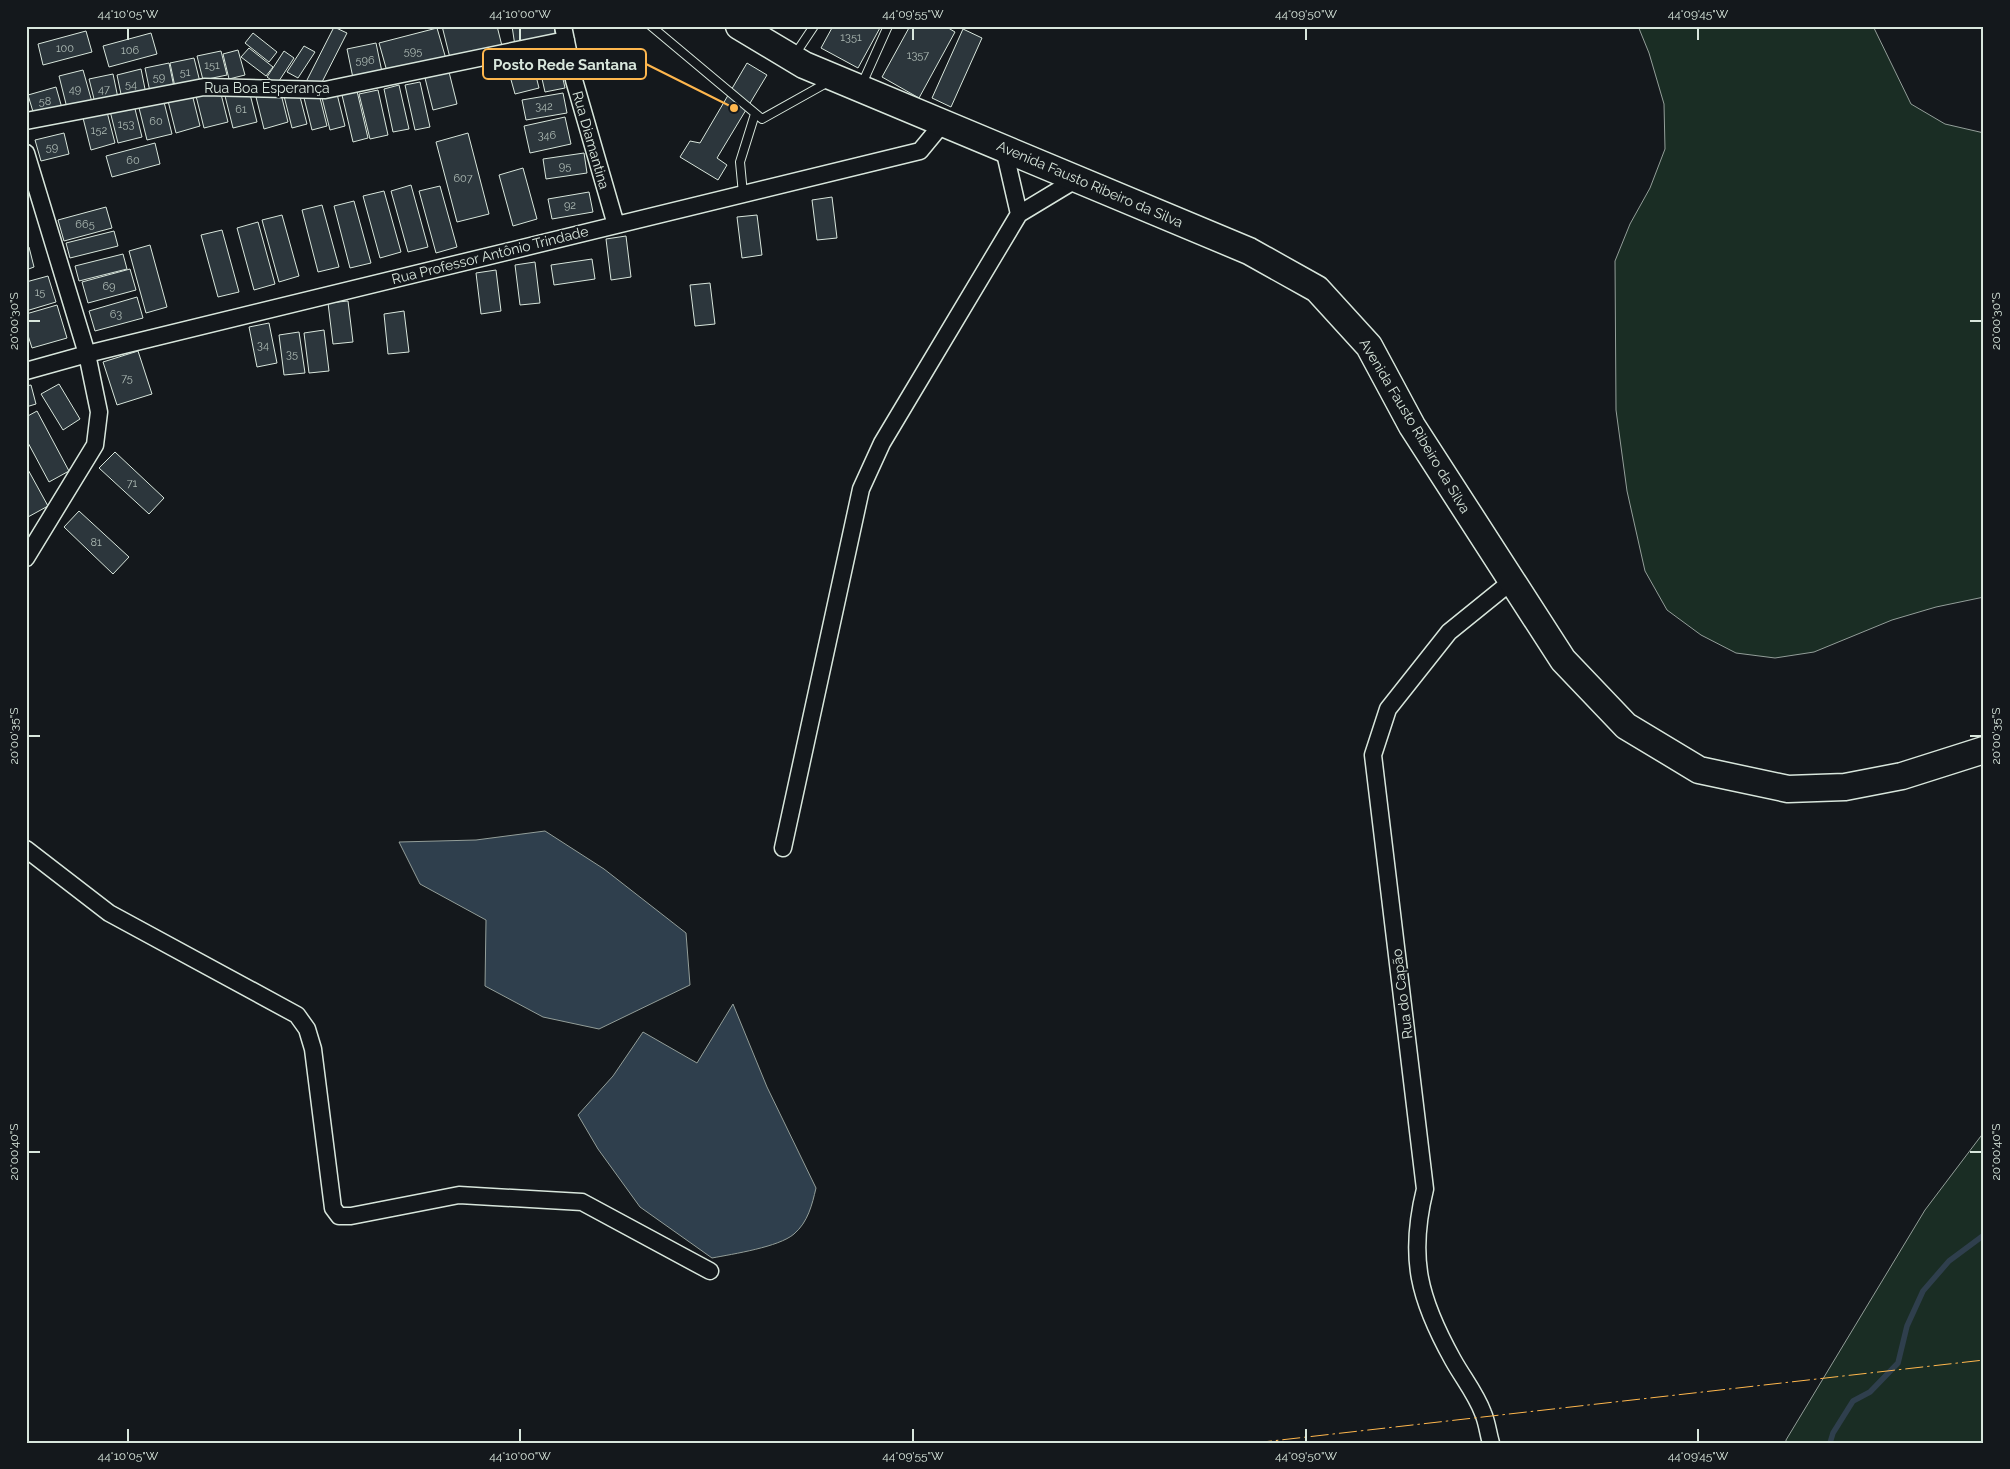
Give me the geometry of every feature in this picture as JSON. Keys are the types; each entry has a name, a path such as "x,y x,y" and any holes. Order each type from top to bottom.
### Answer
{"main road":[{"name":"Avenida Fausto Ribeiro da Silva","path":"739,26 793,58 836,78 1249,251 1317,289 1369,346 1412,426 1563,660 1626,726 1699,770 1788,789 1845,787 1902,776 1984,750"}],"street":[{"name":"Rua Boa Esperança","path":"26,121 204,87 325,90 564,33"},
{"name":"Rua Diamantina","path":"564,33 574,80 616,225"},
{"name":"Rua Professor Antônio Trindade","path":"26,371 87,354 920,150 943,123"},
{"path":"1004,149 1019,214"},
{"path":"26,153 87,354 99,412 95,445 26,558"},
{"path":"783,848 861,489 882,443 1019,214 1077,179"},
{"name":"Rua do Capão","path":"1490,1443 1484,1414 1432,1321 1420,1286 1416,1245 1417,1221 1425,1190 1373,755 1388,709 1449,632 1512,581"},
{"path":"26,849 109,912 297,1015 307,1029 313,1049 333,1208 339,1216 351,1216 460,1195 582,1202 710,1271"}],"lane":[{"path":"651,26 762,119 836,78"},
{"path":"793,58 814,26"},
{"path":"860,88 888,26"},
{"path":"743,194 740,162 755,114"}],"green space":[{"path":"1638,26 1873,26 1911,104 1945,124 1984,133 1984,597 1936,607 1892,620 1814,652 1775,658 1736,653 1701,635 1667,610 1645,571 1627,491 1616,410 1615,261 1630,224 1650,188 1665,149 1664,104 1649,53"},
{"path":"1984,1132 1984,1443 1786,1443 1786,1440 1925,1210"}],"water":[{"path":"545,831 604,869 686,933 690,985 599,1029 543,1017 485,986 486,920 420,884 399,842 476,840"},
{"path":"733,1004 767,1087 816,1188 806,1219 799,1229 787,1239 767,1246 712,1258 640,1207 598,1149 578,1115 613,1076 643,1032 697,1063"}],"building":[{"path":"442,26 497,26 502,46 450,58"},
{"path":"512,26 554,26 556,39 515,46"},
{"path":"833,26 881,26 858,68 821,48"},
{"path":"910,26 945,26 955,32 919,98 882,77"},
{"path":"334,27 347,33 319,88 306,82"},
{"path":"437,28 446,59 388,75 379,43"},
{"path":"963,29 982,38 951,107 932,98"},
{"path":"86,31 92,52 43,65 38,44"},
{"path":"151,33 157,54 109,67 103,46"},
{"path":"253,33 277,52 269,62 245,43"},
{"path":"376,43 382,72 353,78 347,49"},
{"path":"304,46 315,52 298,78 287,72"},
{"path":"249,48 273,67 266,76 241,57"},
{"path":"556,48 565,88 545,92 536,52"},
{"path":"238,50 245,75 229,79 223,54"},
{"path":"221,51 227,75 203,80 197,56"},
{"path":"284,51 294,58 277,84 267,77"},
{"path":"531,56 539,88 515,94 506,62"},
{"path":"194,58 200,82 175,87 170,63"},
{"path":"169,63 174,87 150,92 145,68"},
{"path":"747,63 767,75 717,158 727,165 718,180 680,157 690,141 700,143"},
{"path":"141,69 146,94 122,99 117,75"},
{"path":"83,70 92,102 67,108 59,76"},
{"path":"449,72 457,104 433,110 425,78"},
{"path":"113,74 118,98 95,103 89,79"},
{"path":"420,82 430,127 415,130 405,85"},
{"path":"399,85 409,129 393,132 384,89"},
{"path":"56,87 62,108 34,115 28,95"},
{"path":"220,90 228,122 204,128 196,96"},
{"path":"249,90 257,122 233,128 225,96"},
{"path":"280,90 288,122 264,129 256,97"},
{"path":"378,90 388,135 370,139 359,94"},
{"path":"357,91 368,138 353,142 342,95"},
{"path":"299,93 307,124 292,128 284,96"},
{"path":"563,93 567,113 526,120 522,100"},
{"path":"192,94 200,126 176,133 168,101"},
{"path":"319,94 327,126 312,130 304,98"},
{"path":"337,94 345,126 330,130 322,98"},
{"path":"164,102 172,134 147,140 139,108"},
{"path":"134,105 142,137 118,143 110,111"},
{"path":"107,112 115,143 91,150 83,118"},
{"path":"565,117 571,144 530,153 524,126"},
{"path":"64,133 69,154 41,161 35,140"},
{"path":"468,133 489,214 457,222 436,142"},
{"path":"155,143 160,164 112,177 106,156"},
{"path":"584,153 587,173 546,179 543,159"},
{"path":"523,168 537,219 513,226 499,175"},
{"path":"411,185 428,247 408,252 391,191"},
{"path":"440,186 457,247 436,253 419,191"},
{"path":"384,191 401,252 380,258 363,196"},
{"path":"589,192 593,212 552,219 548,199"},
{"path":"832,197 837,238 817,240 812,200"},
{"path":"354,201 371,263 350,268 334,206"},
{"path":"322,205 339,267 318,272 302,210"},
{"path":"106,207 112,228 64,241 58,220"},
{"path":"282,215 299,276 279,282 262,220"},
{"path":"757,215 762,255 742,258 737,217"},
{"path":"258,222 275,284 254,290 237,228"},
{"path":"222,230 239,292 218,297 201,235"},
{"path":"114,231 118,246 70,258 66,243"},
{"path":"626,236 631,277 611,280 606,239"},
{"path":"150,245 167,307 146,313 129,251"},
{"path":"26,247 29,247 34,267 26,270"},
{"path":"123,254 127,269 79,281 75,266"},
{"path":"592,259 595,279 554,285 551,265"},
{"path":"535,262 540,303 520,305 515,265"},
{"path":"130,269 136,290 88,303 82,282"},
{"path":"496,270 501,311 481,314 476,273"},
{"path":"48,276 56,302 26,311 26,282"},
{"path":"710,283 715,324 695,326 690,285"},
{"path":"137,297 143,318 95,331 89,311"},
{"path":"348,301 353,342 333,344 328,303"},
{"path":"57,305 67,338 32,348 26,329 26,314"},
{"path":"404,311 409,352 388,354 384,314"},
{"path":"269,323 277,363 257,367 249,327"},
{"path":"324,330 329,371 309,373 304,333"},
{"path":"299,332 305,373 284,375 279,335"},
{"path":"138,351 152,394 117,405 103,362"},
{"path":"59,384 80,419 63,430 41,394"},
{"path":"31,385 36,404 26,407 26,386"},
{"path":"37,411 69,471 49,482 26,439 26,417"},
{"path":"115,452 164,498 149,514 99,468"},
{"path":"26,466 48,506 28,517 26,514"},
{"path":"79,511 129,557 113,574 64,527"}],"waterway":[{"path":"1830,1443 1833,1433 1853,1401 1870,1392 1898,1363 1907,1326 1923,1291 1949,1261 1984,1235"}],"power":[{"path":"1254,1443 1984,1360"}],"place":[{"name":"Posto Rede Santana","path":"734,108"}]}
